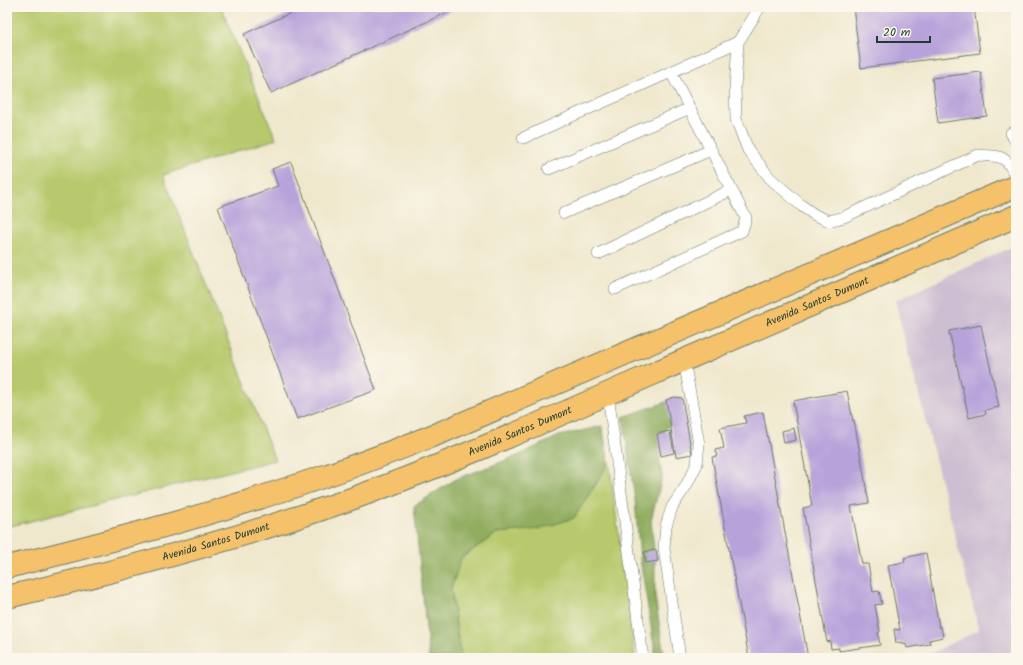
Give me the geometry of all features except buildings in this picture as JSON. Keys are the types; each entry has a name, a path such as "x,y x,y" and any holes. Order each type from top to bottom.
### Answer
{"main road":[{"path":"7,567 196,517 323,477 387,454 447,430 1016,186"},
{"name":"Avenida Santos Dumont","path":"7,597 193,549 271,526 351,499 442,464 608,394 1016,216"}],"lane":[{"path":"760,7 738,42 735,87 736,119 748,150 770,178 802,206 815,215 830,221 844,217 978,155 997,155 1010,164 1016,178"},
{"path":"523,138 738,42"},
{"path":"615,289 742,232 746,218 671,72"},
{"path":"549,169 690,108"},
{"path":"564,213 711,150"},
{"path":"598,254 731,190"},
{"path":"680,658 664,548 666,526 672,507 686,486 697,464 699,444 684,360"},
{"path":"608,394 643,658"}],"shaded area":[{"path":"1016,245 1016,658 921,658 979,630 895,301"}],"green space":[{"path":"7,7 221,7 276,139 163,175 275,460 7,527"},
{"path":"669,401 670,424 657,440 662,478 651,520 655,560 655,596 663,649 666,658 656,658 640,559 635,500 623,417"},
{"path":"602,426 609,462 574,518 539,529 497,533 461,558 451,589 462,658 429,658 414,506 456,479 517,456 559,436"},
{"path":"609,462 635,658 462,658 451,589 461,558 497,533 539,529 594,488"}]}
